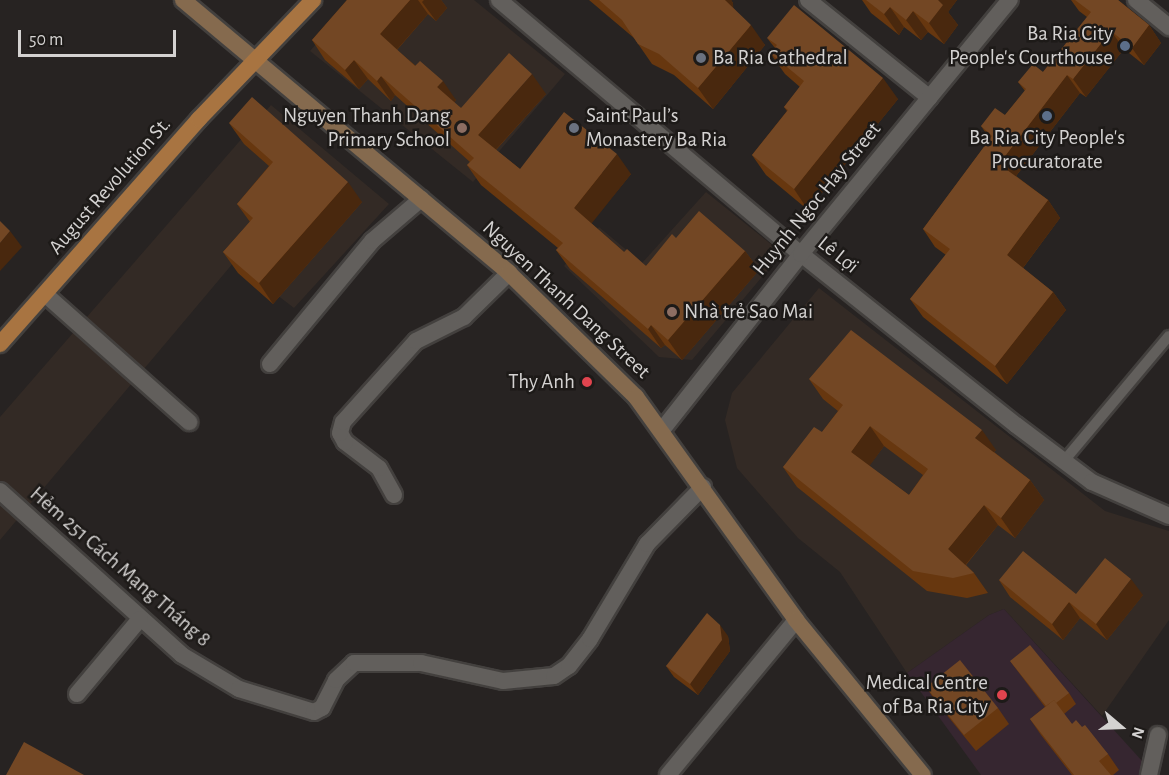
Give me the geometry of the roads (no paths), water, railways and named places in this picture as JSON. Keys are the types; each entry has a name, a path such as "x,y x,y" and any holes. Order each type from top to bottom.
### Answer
{"main road":[{"name":"Nguyen Thanh Dang Street","path":"183,0 509,273 579,338 662,430 796,620 923,775"},
{"name":"August Revolution St.","path":"0,345 255,60 313,0"}],"street":[{"name":"Lê Lợi","path":"499,0 801,254 1092,483 1169,516"},
{"path":"808,0 930,98"},
{"name":"Huynh Ngoc Hay Street","path":"662,430 801,254 1010,0"},
{"path":"1136,0 1169,27"},
{"path":"270,364 291,333 372,241 421,199"},
{"path":"394,495 379,468 345,442 340,433 343,422 416,341 464,318 509,273"},
{"path":"45,294 189,422"},
{"name":"Hẻm 251 Cách Mạng Tháng 8","path":"0,491 140,619 211,675 262,699 314,712 322,708 336,680 354,663 422,663 503,681 554,676 569,666 590,639 647,544 703,487"},
{"path":"76,694 140,619"},
{"path":"668,775 796,620"},
{"path":"1149,775 1158,735"}],"lane":[{"path":"1064,461 1169,336"}],"place":[{"name":"Ba Ria City People's Courthouse","path":"1125,46"},
{"name":"Ba Ria Cathedral","path":"701,58"},
{"name":"Ba Ria City People's Procuratorate","path":"1047,116"},
{"name":"Nguyen Thanh Dang Primary School","path":"462,128"},
{"name":"Saint Paul’s Monastery Ba Ria","path":"574,128"},
{"name":"Nhà trẻ Sao Mai","path":"672,312"},
{"name":"Thy Anh","path":"587,382"},
{"name":"Medical Centre of Ba Ria City","path":"1002,695"}]}
